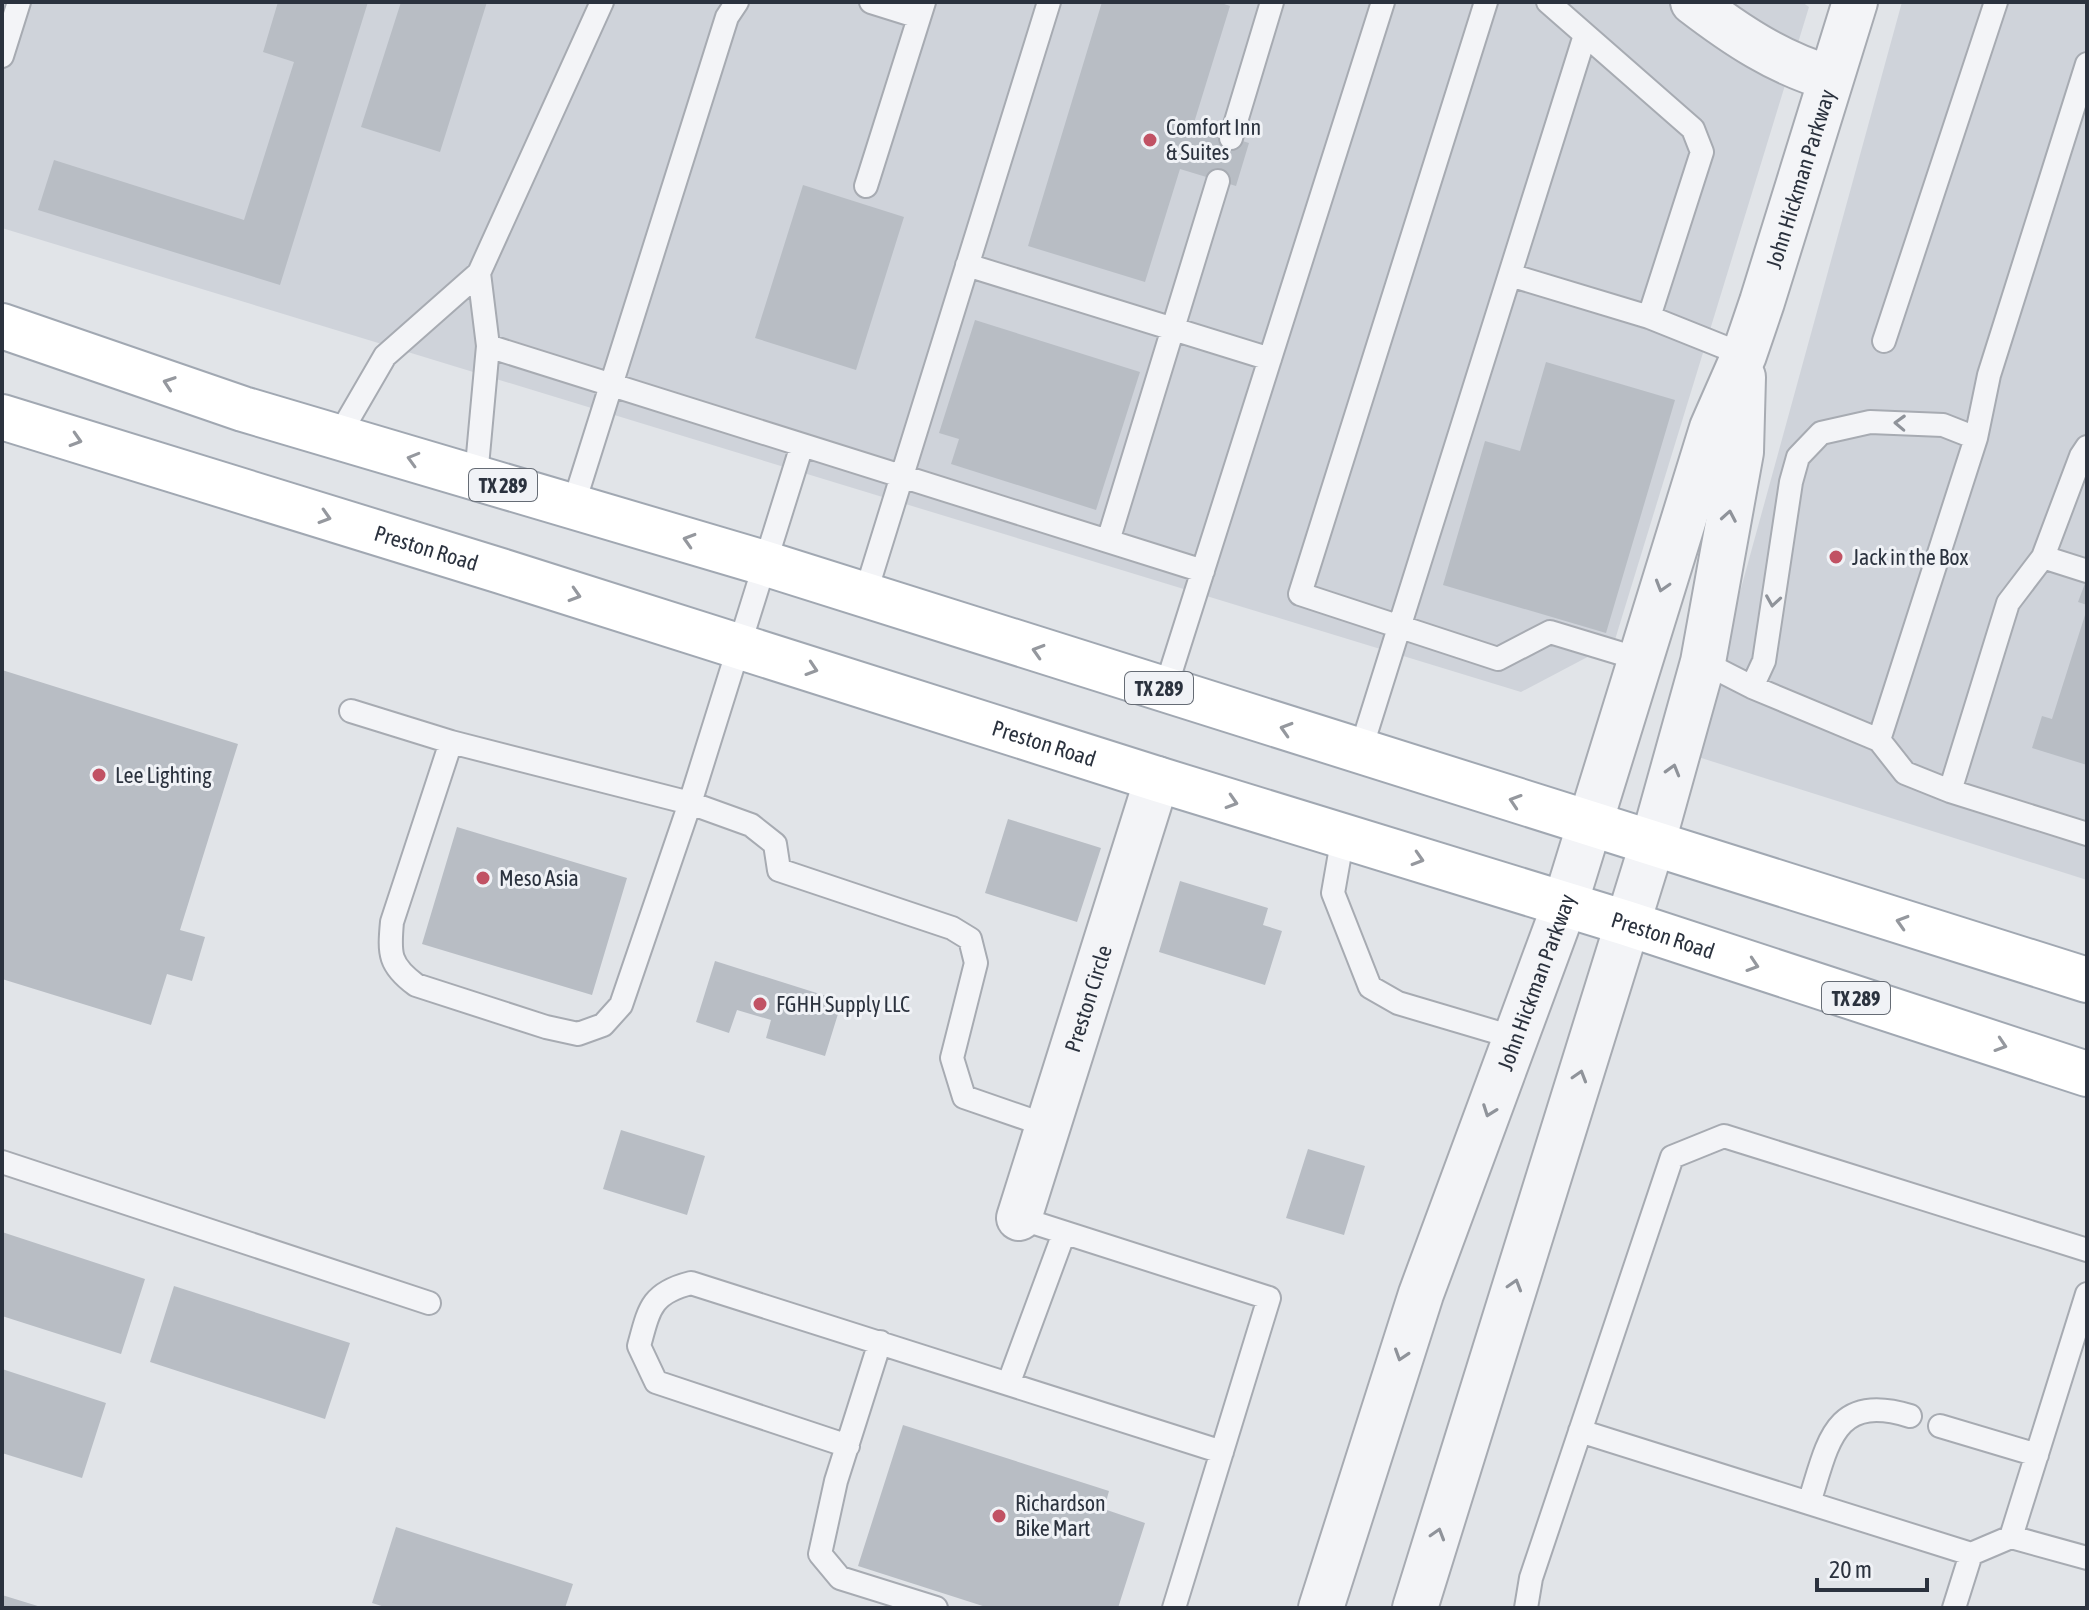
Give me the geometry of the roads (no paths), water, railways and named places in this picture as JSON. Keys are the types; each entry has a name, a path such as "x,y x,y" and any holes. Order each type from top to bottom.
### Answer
{"main road":[{"name":"TX 289","path":"2,326 243,409 764,563 2087,980"},
{"name":"Preston Road","path":"2,417 1626,923 2087,1074"}],"street":[{"path":"1693,2 1738,36 1800,70 1830,78"},
{"name":"John Hickman Parkway","path":"1321,1608 1421,1294 1565,904 1712,428 1744,355 1855,2"},
{"name":"John Hickman Parkway","path":"1415,1608 1652,845 1703,662 1741,452 1744,355"},
{"name":"Preston Circle","path":"1019,1218 1157,779"}],"lane":[{"path":"2,56 19,2"},
{"path":"338,437 385,356 479,273 602,2"},
{"path":"573,506 727,17 737,2"},
{"path":"866,186 922,9 871,2"},
{"path":"865,595 1049,2"},
{"path":"1231,138 1272,2"},
{"path":"1165,690 1383,2"},
{"path":"1486,2 1300,594 1498,659 1550,632 1639,659"},
{"path":"1548,2 1693,129 1702,152 1649,317"},
{"path":"1884,341 1996,2"},
{"path":"1360,752 1585,35"},
{"path":"1879,740 1976,438 1989,375 2087,64"},
{"path":"1108,541 1218,181"},
{"path":"967,265 1270,359"},
{"path":"476,477 488,346 479,273"},
{"path":"1510,275 1649,317 1744,355"},
{"path":"488,346 1203,571"},
{"path":"1752,687 1764,661 1791,482 1798,457 1821,433 1870,422 1943,425 1976,438"},
{"path":"451,742 392,922 389,949 398,972 416,985 546,1027 578,1034 603,1025 621,1005 690,803 802,445"},
{"path":"1950,791 2008,603 2043,557 2087,447"},
{"path":"2043,557 2087,571"},
{"path":"1703,662 1752,687 1879,740 1905,773 1950,791 2087,834"},
{"path":"351,711 451,742 690,803 751,825 775,844 779,870 952,928 970,939 976,963 952,1058 964,1097 1048,1126"},
{"path":"1343,836 1333,893 1370,987 1398,1003 1516,1038"},
{"path":"1526,1608 1531,1578 1672,1157 1724,1136 2087,1250"},
{"path":"2,1162 429,1303"},
{"path":"1019,1218 1269,1298 1174,1608"},
{"path":"1009,1382 1064,1233"},
{"path":"848,1446 656,1382 639,1346 649,1312 667,1289 691,1283 1222,1452"},
{"path":"2011,1537 2087,1294"},
{"path":"880,1342 836,1481 820,1554 840,1578 936,1608"},
{"path":"1809,1503 1832,1433 1854,1413 1886,1409 1910,1416"},
{"path":"1940,1426 2037,1455"},
{"path":"1580,1431 1971,1554 2011,1537 2078,1557"},
{"path":"1954,1608 1971,1554"}],"place":[{"name":"Comfort Inn & Suites","path":"1150,140"},
{"name":"Jack in the Box","path":"1836,557"},
{"name":"Lee Lighting","path":"99,775"},
{"name":"Meso Asia","path":"483,878"},
{"name":"FGHH Supply LLC","path":"760,1004"},
{"name":"Richardson Bike Mart","path":"999,1516"}]}
